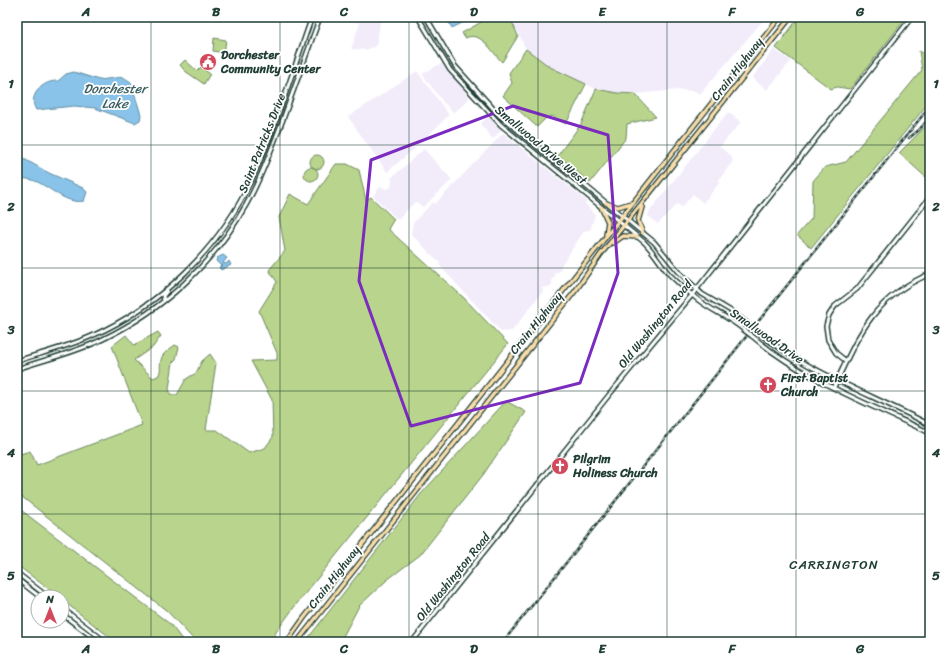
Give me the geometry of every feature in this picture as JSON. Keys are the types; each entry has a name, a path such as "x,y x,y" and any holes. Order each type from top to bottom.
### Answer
{"highway":[{"name":"Crain Highway","path":"287,642 304,618 780,17"},
{"name":"Crain Highway","path":"296,642 791,17"},
{"path":"606,203 618,207 634,201"},
{"path":"643,204 638,218 643,233"},
{"path":"601,207 608,222 605,238"},
{"path":"606,249 623,236 637,237"},
{"path":"463,417 469,422"},
{"path":"398,500 403,506"}],"main road":[{"name":"Saint Patricks Drive","path":"17,361 67,346 101,332 140,310 174,284 216,238 232,215 247,189 262,154 312,17"},
{"name":"Saint Patricks Drive","path":"17,369 68,354 103,339 133,322 164,301 190,278 213,254 229,233 247,204 267,162 320,17"},
{"name":"Smallwood Drive West","path":"418,17 450,70 479,103 506,130 618,221"},
{"name":"Smallwood Drive West","path":"426,17 456,66 495,110 622,216"},
{"name":"Old Washington Road","path":"412,642 609,395 692,295 696,288 912,17"},
{"path":"846,361 836,353 828,340 826,331 828,315 835,306 857,288 930,197"},
{"name":"Smallwood Drive","path":"622,216 654,242 679,272 696,288 712,301 731,311 789,355 836,381 930,425"},
{"name":"Smallwood Drive","path":"618,221 653,251 670,274 692,295 712,310 733,321 783,360 834,387 930,433"},
{"path":"834,387 862,330 884,303 907,286 930,274"},
{"path":"164,301 164,294 174,284"},
{"path":"17,573 38,589"},
{"path":"17,579 30,589"},
{"path":"70,614 106,642"},
{"path":"70,620 98,642"}],"highlighted area":[{"path":"513,106 608,135 618,273 580,383 411,426 359,281 371,160"}],"shaded area":[{"path":"330,17 384,17 381,18 376,46 366,50 351,49 360,23"},
{"path":"510,17 766,17 700,94 695,91 678,90 635,94 617,93 596,89 550,67 526,49"},
{"path":"774,49 791,61 767,90 752,78"},
{"path":"442,63 469,97 468,100 455,112 453,112 443,102 422,74"},
{"path":"417,71 449,115 413,150 387,172 348,117"},
{"path":"728,112 741,122 720,147 731,156 733,161 718,181 720,182 703,203 693,194 682,207 677,204 658,224 648,216 649,212"},
{"path":"489,116 502,129 493,139 480,124"},
{"path":"503,133 587,201 585,203 595,215 590,230 584,231 561,266 560,271 554,273 555,277 552,279 552,286 542,288 543,291 512,331 501,332 439,265 440,263 411,234 413,223 433,202 435,204"},
{"path":"424,149 452,180 423,207 415,202 398,220 373,196 380,187 387,189 391,187 391,178"}],"green space":[{"path":"490,17 510,17 518,36 502,62 490,47 481,39 476,37 465,38 462,33"},
{"path":"799,17 906,18 850,89 837,87 831,89 776,48"},
{"path":"214,38 226,40 224,53 213,51"},
{"path":"526,49 550,67 586,84 566,124 552,116 546,118 537,127 503,96 512,83 509,73"},
{"path":"919,51 930,56 930,101 811,248 797,235 812,218 813,181 825,167 846,162 922,70"},
{"path":"185,60 197,71 201,67 210,74 204,84 185,71 180,65"},
{"path":"596,89 617,93 635,94 656,117 627,124 626,138 590,183 558,155 581,124"},
{"path":"925,127 930,132 930,181 899,153"},
{"path":"317,155 322,157 324,162 322,167 317,169 312,167 310,162 312,157"},
{"path":"336,164 347,164 359,170 366,200 371,197 394,219 388,229 464,298 508,344 295,606 276,632 271,642 196,642 167,611 17,493 17,455 30,451 37,465 142,425 112,346 126,335 134,345 158,332 161,336 153,347 134,360 153,378 159,374 161,360 165,353 175,345 179,347 176,359 173,362 169,389 171,395 177,395 186,379 196,373 202,361 210,354 216,363 206,430 217,430 249,453 265,448 273,437 272,400 251,361 277,360 277,353 259,311 277,282 269,270 285,251 279,217 290,194 308,204"},
{"path":"311,167 316,169 318,174 316,179 311,181 306,179 304,174 306,169"},
{"path":"506,401 526,412 483,475 420,555 387,580 359,606 340,642 305,642 421,494"},
{"path":"17,507 170,624 184,642 116,642 70,606 70,589 48,589 17,565"}],"water":[{"path":"446,17 474,17 452,28"},
{"name":"Dorchester Lake","path":"74,72 99,80 123,77 131,82 141,115 140,120 135,123 95,108 74,106 36,110 34,105 35,94 42,86 52,81 58,81 66,74"},
{"path":"17,155 49,173 83,188 87,192 84,201 66,199 42,184 34,181 26,179 17,180"},
{"path":"223,255 227,258 223,263 226,264 229,261 231,265 221,270 219,267 221,266 216,261 217,258"}],"railway":[{"path":"503,642 930,106"},
{"path":"909,138 919,130 930,117"}],"place":[{"name":"Dorchester Community Center","path":"208,62"},
{"name":"First Baptist Church","path":"768,385"},
{"name":"Pilgrim Holiness Church","path":"560,466"}],"district":[{"name":"CARRINGTON","path":"834,564"}]}
